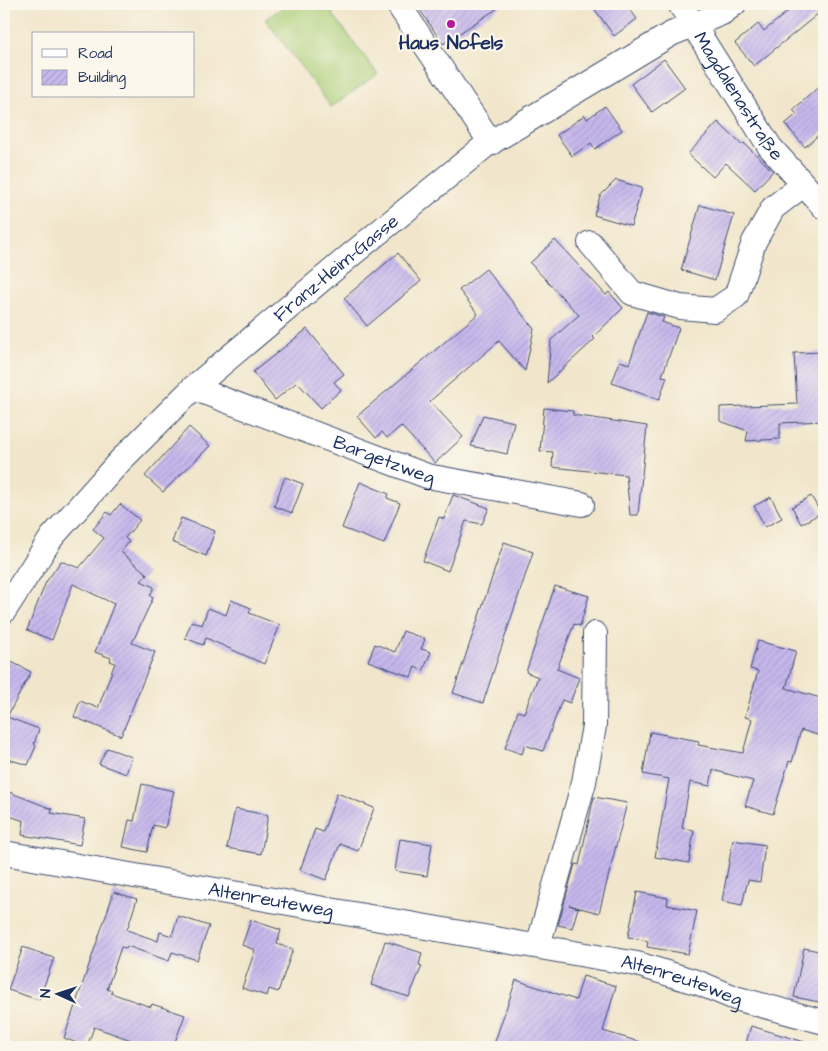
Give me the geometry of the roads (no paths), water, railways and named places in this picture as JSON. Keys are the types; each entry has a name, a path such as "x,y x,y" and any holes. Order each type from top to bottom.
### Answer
{"street":[{"path":"398,4 491,143"},
{"name":"Magdalenastraße","path":"680,4 770,146 824,208"},
{"name":"Franz-Heim-Gasse","path":"4,611 52,537 120,460 193,388 404,210 491,143 672,34 722,13 734,4"},
{"path":"590,243 632,292 680,307 715,310 736,296 754,242 773,208 803,184"},
{"name":"Bargetzweg","path":"193,388 426,476 582,504"},
{"path":"538,946 584,782 594,726 595,634"},
{"name":"Altenreuteweg","path":"4,853 637,964 699,983 735,998 824,1022"}],"place":[{"name":"Haus Nofels","path":"451,24"}]}
